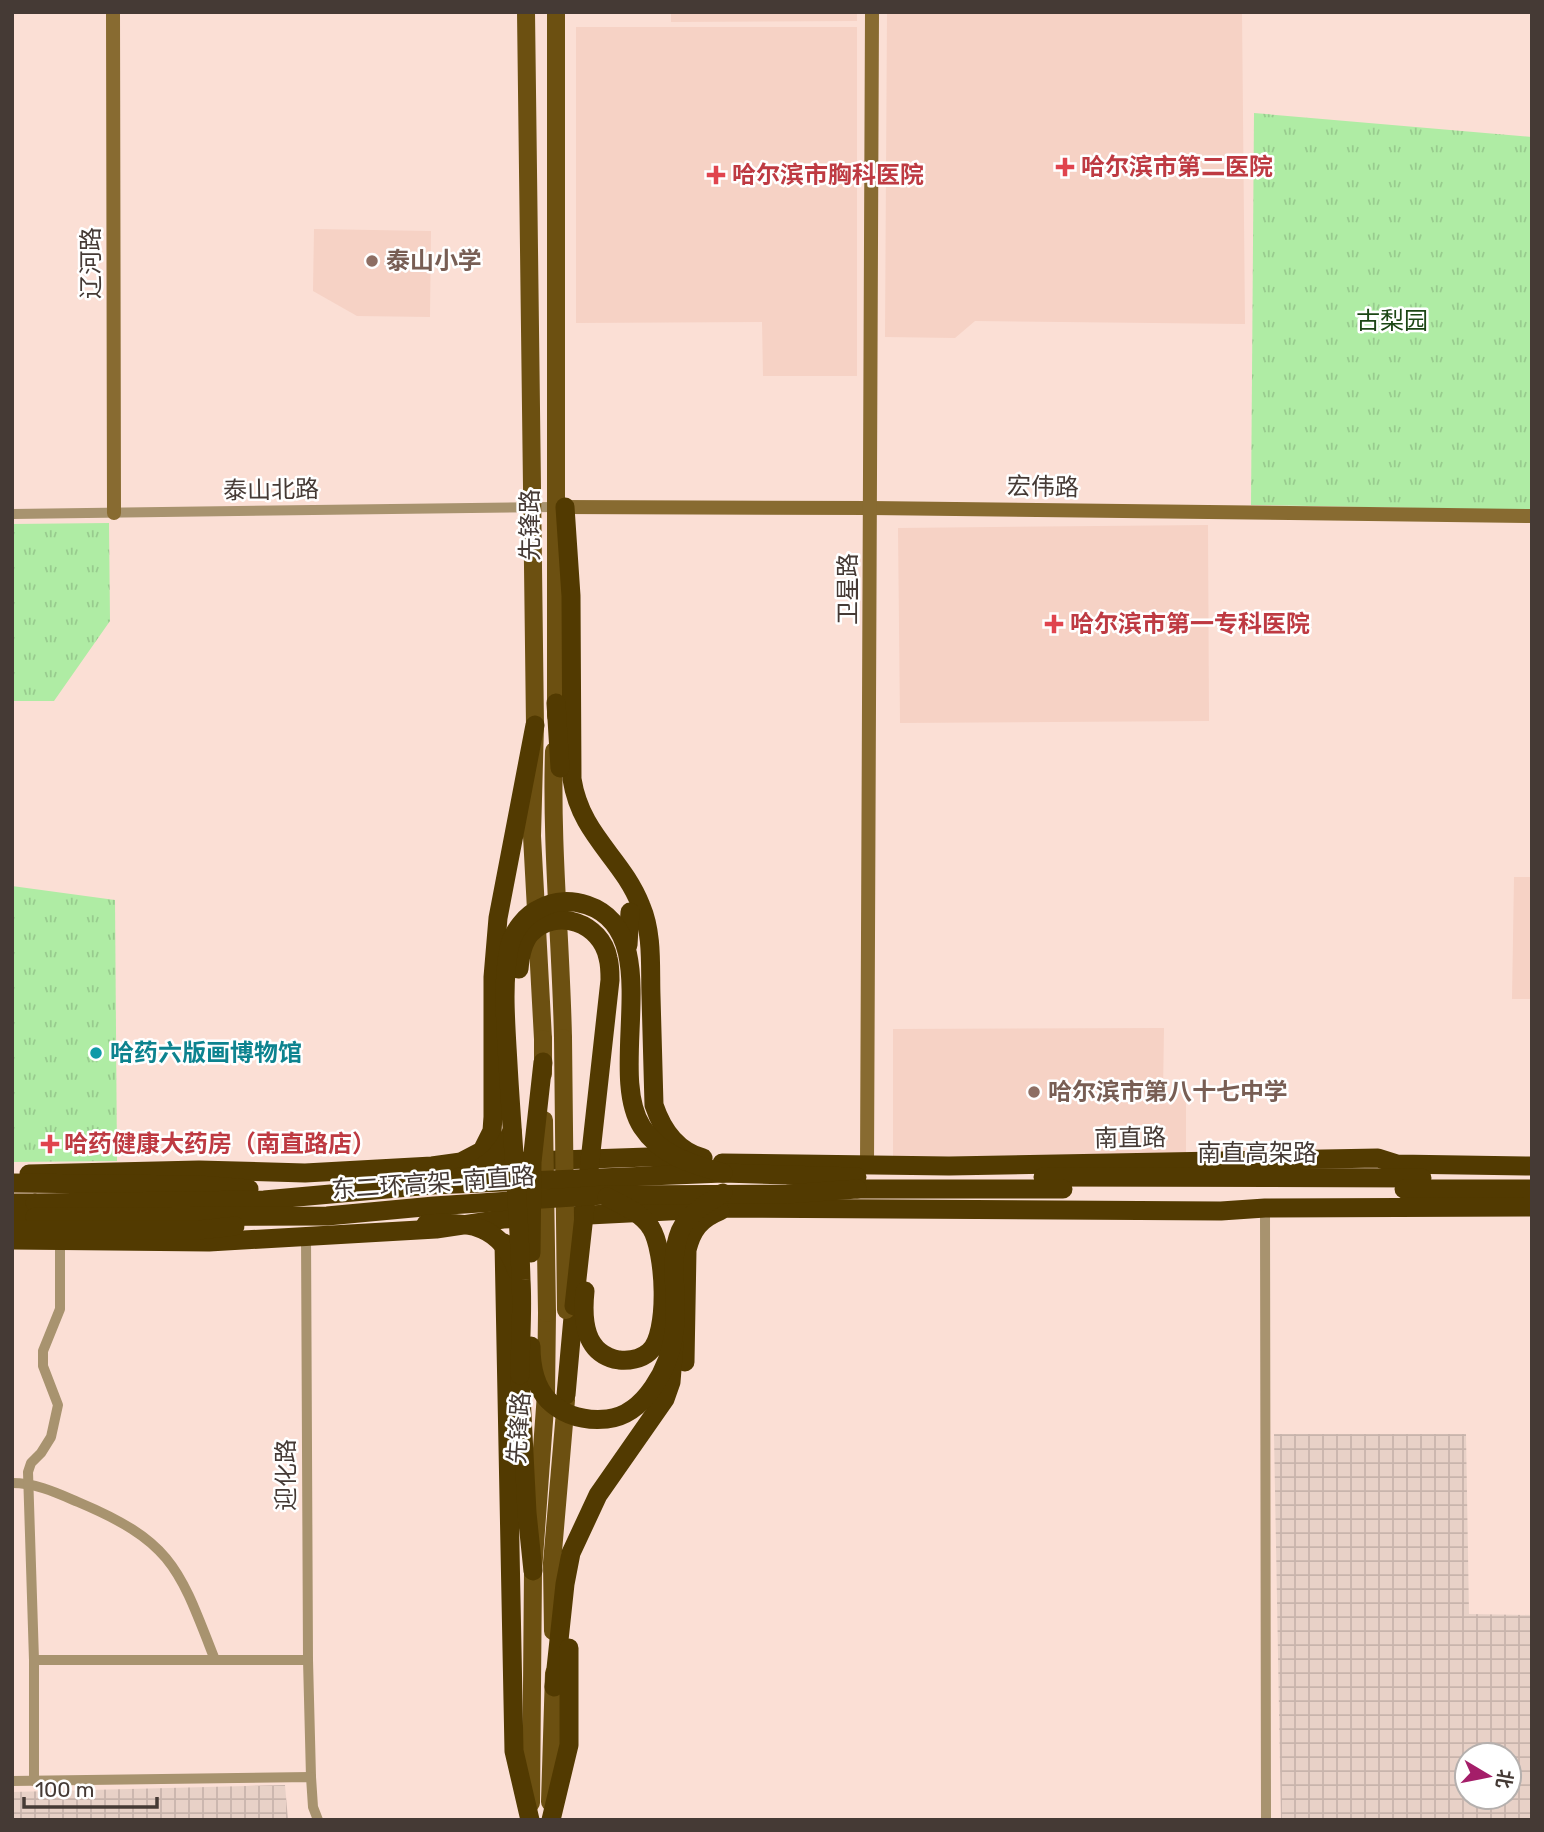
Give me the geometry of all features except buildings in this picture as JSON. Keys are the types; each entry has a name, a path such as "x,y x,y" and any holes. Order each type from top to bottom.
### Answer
{"highway":[{"path":"559,507 571,596 574,793 587,826 642,906 650,955 654,1104 660,1122 672,1139 697,1156 725,1185"},
{"path":"556,703 561,772 567,809 621,894 630,912 637,939 643,1090 652,1138"},
{"path":"513,1279 489,1157 494,1107 493,977 498,918 535,726"},
{"path":"533,1571 513,1279 506,975 511,940 518,927 539,908 566,901 581,903 610,918 619,930 628,960 631,1097 635,1113 652,1138 673,1156 725,1185"},
{"path":"604,1195 630,1208 649,1225 661,1254 659,1336 650,1351 631,1360 608,1356 591,1343 585,1328 583,1307 630,912"},
{"path":"431,1185 473,1174 492,1161 503,1150 515,1124 519,1096 519,967 526,940 533,931 552,921 578,922 588,927 598,936 608,957 610,980 570,1308 566,1395"},
{"path":"543,1062 533,1162 531,1359 535,1380 545,1397 574,1416 585,1419 612,1418 628,1412 649,1394 667,1358 674,1332"},
{"path":"12,1175 199,1170 305,1172 432,1166 489,1157 648,1157 725,1185"},
{"path":"782,1174 821,1167 1359,1166 1378,1158"},
{"name":"南直路","path":"725,1185 860,1177 1378,1158 1397,1164 1532,1166"},
{"name":"东二环高架-南直路","path":"12,1217 327,1216 725,1185 782,1174 860,1177"},
{"name":"东二环高架-南直路","path":"12,1203 264,1200 431,1185 725,1185 787,1194 860,1177"},
{"name":"南直高架路","path":"860,1177 1532,1178"},
{"name":"南直高架路","path":"860,1177 1532,1189"},
{"path":"12,1183 200,1185 322,1196"},
{"path":"554,1687 570,1560 580,1532 610,1476 665,1399 671,1382 674,1366 674,1256 677,1238 687,1219 725,1185"},
{"path":"580,1532 673,1409 681,1394 685,1352 687,1250 691,1234 710,1215 725,1185"},
{"path":"431,1226 503,1219 725,1185 1221,1211 1265,1208 1532,1207"},
{"path":"787,1194 858,1201 1194,1203 1221,1211"},
{"path":"12,1230 199,1230 327,1216"},
{"path":"12,1240 209,1242 312,1235 364,1228 464,1223 496,1236 513,1258 514,1751 531,1820"},
{"path":"551,1820 569,1745 570,1560"}],"main road":[{"name":"辽河路","path":"113,12 118,513"},
{"name":"辽河路","path":"118,513 120,12"},
{"name":"先锋路","path":"526,12 535,726 532,836 543,1039 547,1313 547,1394 533,1571 531,1820"},
{"name":"先锋路","path":"556,12 559,507 552,804 561,947 570,1308"},
{"name":"卫星路","path":"860,1177 871,508 872,12"},
{"name":"宏伟路","path":"559,507 1532,516"},
{"name":"先锋路","path":"551,1820 554,1687 552,1563 566,1395"}],"street":[{"name":"泰山北路","path":"12,514 559,507"},
{"name":"迎化路","path":"305,1172 312,1235 308,1660 310,1777 313,1807 318,1820"},
{"path":"1265,1208 1266,1820"},
{"path":"34,1781 34,1660 28,1472 31,1463 51,1437 58,1405 43,1366 43,1351 60,1309 60,1241"},
{"path":"12,1483 29,1483 103,1512 134,1528 160,1549 173,1564 185,1585 215,1660"},
{"path":"34,1660 308,1660"},
{"path":"12,1782 310,1777"}],"shaded area":[{"path":"671,12 857,12 857,21 671,22"},
{"name":"哈尔滨市第二医院","path":"887,12 1242,12 1245,324 975,321 955,338 885,337"},
{"name":"哈尔滨市胸科医院","path":"576,27 857,27 857,376 763,376 762,322 576,323"},
{"name":"泰山小学","path":"314,229 431,231 430,317 357,316 313,291"},
{"name":"哈尔滨市第一专科医院","path":"1208,525 1209,721 900,723 898,528"},
{"path":"1514,877 1532,877 1532,999 1512,999"},
{"name":"哈尔滨市第八十七中学","path":"1164,1028 1163,1092 1186,1093 1186,1156 893,1157 893,1029"},
{"path":"1274,1434 1466,1434 1469,1614 1532,1615 1532,1820 1281,1820"},
{"path":"285,1785 288,1820 12,1820 12,1792"}],"green space":[{"name":"古梨园","path":"1254,113 1532,137 1532,510 1251,505"},
{"path":"109,523 110,621 54,701 13,701 12,705 12,524"},
{"path":"12,886 115,900 117,1161 12,1162"}],"place":[{"name":"哈尔滨市第二医院","path":"1065,167"},
{"name":"哈尔滨市胸科医院","path":"716,175"},
{"name":"泰山小学","path":"372,261"},
{"name":"哈尔滨市第一专科医院","path":"1054,624"},
{"name":"哈药六版画博物馆","path":"96,1053"},
{"name":"哈尔滨市第八十七中学","path":"1034,1092"},
{"name":"哈药健康大药房（南直路店）","path":"50,1144"}]}
